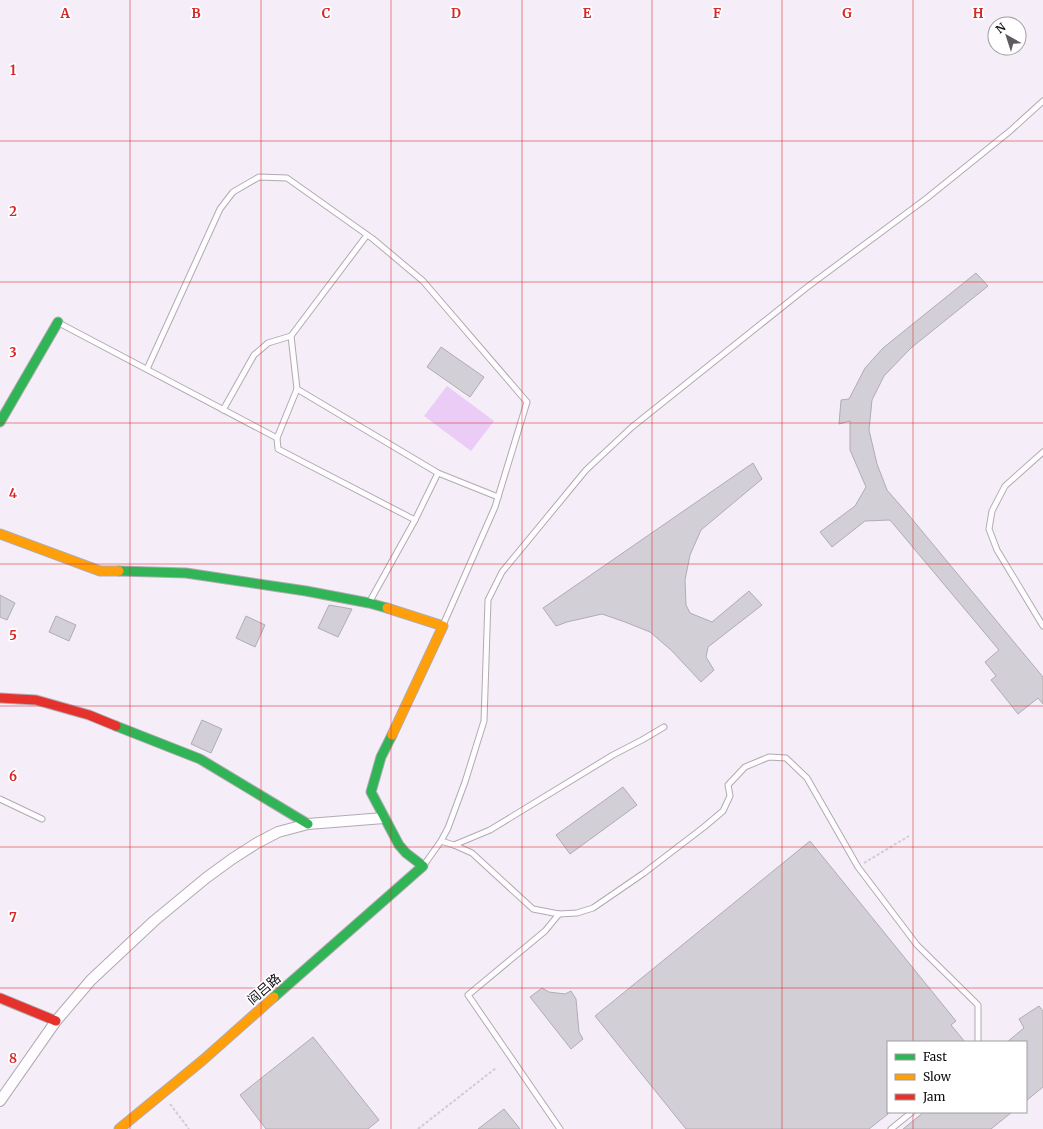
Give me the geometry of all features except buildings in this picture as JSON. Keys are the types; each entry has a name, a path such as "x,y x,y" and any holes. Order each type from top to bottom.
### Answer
{"street":[{"path":"0,422 58,322"},
{"path":"0,534 100,571 186,573 306,591 369,603 443,626 401,718 381,756 371,792 399,845 406,853 423,866"},
{"path":"0,698 36,700 89,715 200,759 308,824"},
{"path":"0,1101 56,1021 91,980 154,921 206,878 232,859 278,832 308,824 386,821"},
{"name":"阎吕路","path":"119,1129 202,1060 423,866"},
{"path":"0,998 56,1021"}],"lane":[{"path":"423,866 441,841 448,828 465,782 484,721 488,600 502,572 586,470 632,427 806,288 927,198 1010,131 1043,101"},
{"path":"147,369 220,209 233,192 259,177 287,178 367,235 423,281 527,402 492,514 443,626"},
{"path":"224,410 254,355 268,343 291,336 367,235"},
{"path":"58,322 277,438"},
{"path":"291,336 297,389 277,438 278,449 415,520"},
{"path":"297,389 438,473 498,497"},
{"path":"1043,452 1005,486 992,511 989,529 997,550 1043,626"},
{"path":"369,603 415,520 438,473"},
{"path":"454,845 490,830 613,755 664,727"},
{"path":"441,841 472,853 533,909 559,914 577,913 593,908 650,868 723,811 730,796 728,785 745,767 769,757 786,758 807,778 858,867 917,945 978,1005 978,1041"},
{"path":"0,799 42,819"},
{"path":"559,914 545,932 468,995 560,1129"},
{"path":"891,1129 911,1113"}],"path":[{"path":"858,867 909,836"},
{"path":"418,1129 496,1068"},
{"path":"162,1093 189,1129"}],"shaded area":[{"path":"447,386 494,421 471,451 424,416"}],"traffic: fast":[{"path":"0,422 58,322"},
{"path":"119,571 186,573 306,591 387,608"},
{"path":"116,726 200,759 308,824"},
{"path":"274,997 423,866 406,853 399,845 371,792 381,757 392,735"}],"traffic: slow":[{"path":"0,534 100,571 119,571"},
{"path":"387,608 443,626 392,735"},
{"path":"119,1129 203,1060 274,997"}],"traffic: jam":[{"path":"0,698 36,700 89,715 116,726"},
{"path":"0,998 56,1021"}]}
